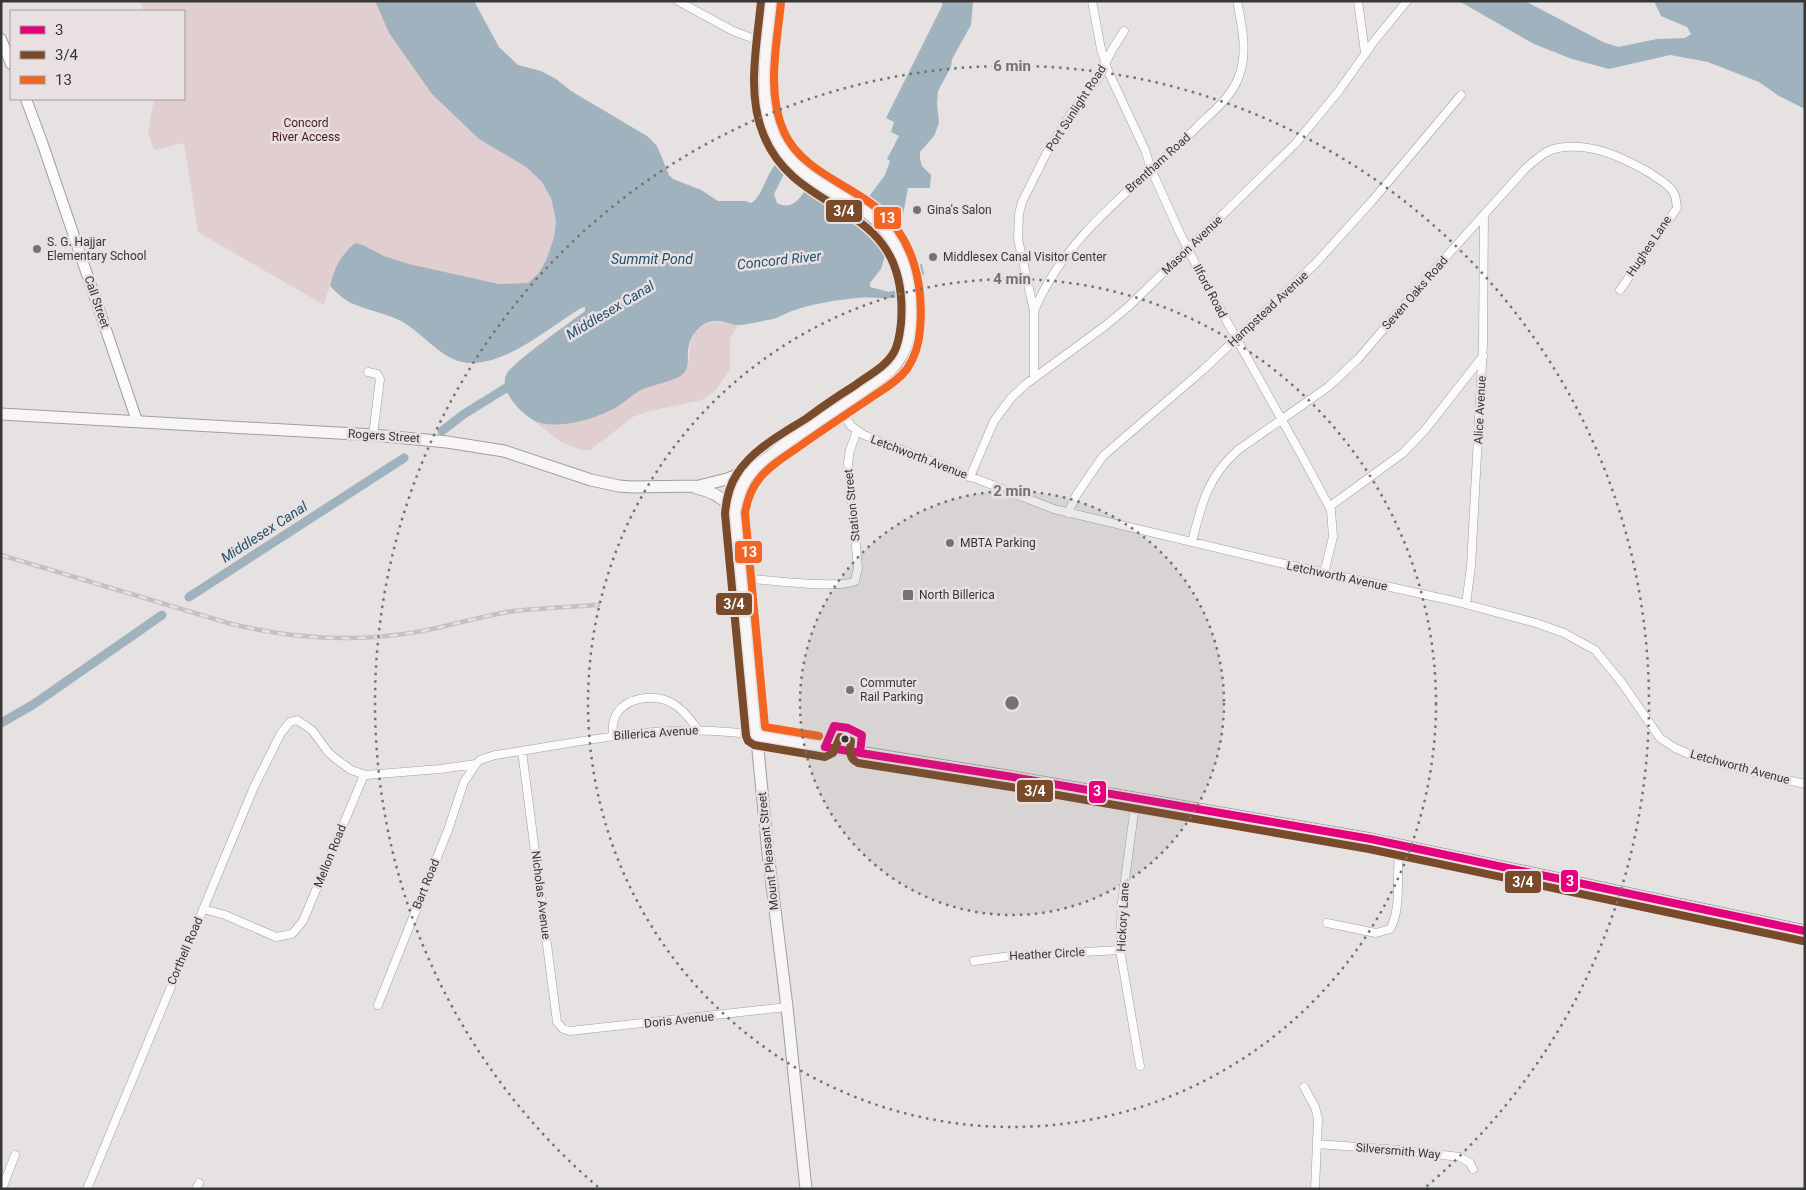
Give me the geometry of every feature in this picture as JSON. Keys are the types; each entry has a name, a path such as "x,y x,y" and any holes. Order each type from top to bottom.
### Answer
{"main road":[{"path":"757,466 784,445 890,372 903,356 907,346 911,312 909,285 903,261 892,238 878,221 809,177 793,162 776,140 768,119 766,101 771,1"},
{"name":"Rogers Street","path":"1,414 424,439 490,448 525,457 585,478 619,486 691,487 727,479 757,466"},
{"name":"Mount Pleasant Street","path":"757,466 743,483 738,494 735,513 756,735 806,1189"},
{"path":"691,487 714,494 727,503 735,513"},
{"name":"Billerica Avenue","path":"756,735 1136,798 1400,845 1805,932"}],"street":[{"path":"678,1 733,31 768,44"},
{"name":"Ilford Road","path":"1092,1 1105,64 1188,248 1201,275 1330,507 1333,537 1324,573"},
{"name":"Brentham Road","path":"1034,311 1048,281 1068,252 1089,228 1214,111 1237,82 1241,70 1243,44 1237,1"},
{"path":"1358,1 1365,53"},
{"name":"Mason Avenue","path":"970,477 998,415 1016,394 1034,378 1129,306 1295,144 1408,1"},
{"name":"Port Sunlight Road","path":"1034,311 1019,245 1020,214 1027,190 1073,110 1098,79 1124,31"},
{"path":"1,39 10,62"},
{"name":"Hampstead Avenue","path":"1068,513 1103,456 1202,370 1321,257 1372,201 1461,96"},
{"name":"Call Street","path":"26,100 137,421"},
{"name":"Seven Oaks Road","path":"1192,542 1205,494 1214,476 1226,460 1328,387 1358,359 1435,269 1541,155 1558,148 1585,147 1601,150 1625,159 1656,178 1672,190 1677,202"},
{"name":"Hughes Lane","path":"1620,290 1677,208 1677,202"},
{"name":"Alice Avenue","path":"1466,604 1472,557 1482,356 1484,215"},
{"path":"1034,311 1034,378"},
{"path":"1330,507 1403,452 1425,430 1482,356"},
{"path":"368,372 377,374 380,379 373,435"},
{"name":"Letchworth Avenue","path":"840,407 850,426 857,431 1045,507 1324,573 1466,604 1536,623 1564,633 1595,650 1622,683 1660,738 1674,748 1694,756 1744,770 1805,784"},
{"name":"Station Street","path":"741,578 832,585 848,584 855,581 858,568 848,462 857,431"},
{"path":"613,736 612,726 617,712 629,702 651,697 670,702 688,715 697,729"},
{"name":"Corthell Road","path":"87,1189 254,787 285,726 294,720 302,722 308,726 328,752 336,759 351,770 364,775"},
{"name":"Billerica Avenue","path":"364,775 412,772 476,764 480,760 495,755 613,736 665,730 697,729 756,735"},
{"name":"Nicholas Avenue","path":"522,751 557,1022 563,1029 570,1032"},
{"name":"Bart Road","path":"378,1005 445,836 464,782 476,764"},
{"name":"Mellon Road","path":"203,909 225,915 276,937 292,934 303,921 364,775"},
{"name":"Hickory Lane","path":"1136,798 1122,902 1120,950 1140,1066"},
{"path":"1327,922 1376,933 1390,929 1396,913 1400,845"},
{"name":"Heather Circle","path":"974,961 1011,956 1120,950"},
{"name":"Doris Avenue","path":"570,1032 787,1008"},
{"path":"1304,1088 1315,1107 1318,1119 1315,1189"},
{"name":"Silversmith Way","path":"1317,1144 1460,1157 1470,1163 1473,1169"},
{"path":"2,1189 14,1155"}],"green space":[{"name":"Concord River Access","path":"140,1 375,1 389,33 479,139 526,167 542,182 551,197 556,221 554,237 547,258 539,273 528,283 499,284 409,264 384,256 363,245 334,270 324,305 198,232 184,143 154,150 148,132 154,100 185,100 185,10 143,10"},
{"path":"716,321 738,325 730,339 730,369 715,391 702,400 649,411 633,417 590,450 581,450 561,442 534,421 546,424 602,409 623,402 650,386 680,376 687,368 690,346 696,332 703,326"}],"water":[{"name":"Summit Pond","path":"375,1 474,1 499,47 518,65 541,71 556,79 571,91 647,136 657,146 669,175 673,179 701,190 718,201 746,201 751,203 759,195 772,170 780,160 785,164 786,170 774,194 777,203 790,205 800,198 805,190 846,212 852,211 854,219 857,219 856,214 885,175 890,161 887,159 899,136 891,132 894,122 886,118 943,4 938,1 973,1 971,25 952,59 951,67 938,91 939,123 934,136 920,152 922,166 931,175 930,188 908,188 902,220 891,236 881,269 870,283 870,287 889,292 897,290 916,274 919,270 919,265 922,264 924,274 909,292 895,298 864,298 826,302 791,311 775,318 744,324 734,325 718,321 706,323 692,336 688,349 688,364 680,376 641,390 613,409 582,421 550,424 533,420 512,401 505,388 506,375 518,361 585,311 585,307 536,338 501,357 484,362 467,363 444,354 401,321 348,301 330,286 339,262 355,243 384,256 409,264 499,284 528,283 539,273 547,258 554,237 556,221 551,198 542,182 526,167 479,139 432,94 389,33"},
{"path":"1459,1 1525,1 1603,42 1618,47 1657,39 1685,38 1691,34 1687,27 1661,16 1654,1 1805,1 1805,109 1779,96 1759,82 1708,62 1670,55 1609,69 1572,59 1534,44"}],"waterway":[{"name":"Middlesex Canal","path":"442,431 464,414 514,383"},
{"name":"Middlesex Canal","path":"189,597 404,458"},
{"name":"Middlesex Canal","path":"1,723 34,704 162,615"}],"railway":[{"path":"1,555 228,623 275,633 322,638 393,635 429,630 514,611 598,605"}],"transit line":[{"name":"3/4","path":"761,1 755,52 754,86 755,103 764,136 780,163 801,184 871,231 888,253 899,283 901,323 899,338 894,352 881,367 778,436 751,457 734,479 730,489 725,514 748,741 754,745 825,757 833,753 840,737 851,741 851,756 858,763 1011,787 1369,849 1803,941"},
{"name":"13","path":"781,2 775,51 774,84 775,101 784,132 801,156 825,175 879,210 901,235 914,264 918,280 921,313 919,340 907,369 889,386 772,466 763,474 754,487 745,513 765,727 819,736"},
{"name":"3","path":"834,726 848,728 862,735 860,753 825,747 834,726"},
{"name":"3","path":"860,753 1013,777 1371,839 1805,931"}],"place":[{"name":"Gina's Salon","path":"917,210"},
{"name":"S. G. Hajjar Elementary School","path":"37,249"},
{"name":"Middlesex Canal Visitor Center","path":"933,257"},
{"name":"MBTA Parking","path":"950,543"},
{"name":"North Billerica","path":"908,595"},
{"name":"Commuter Rail Parking","path":"850,690"}],"water label":[{"name":"Concord River","path":"779,260"}]}
